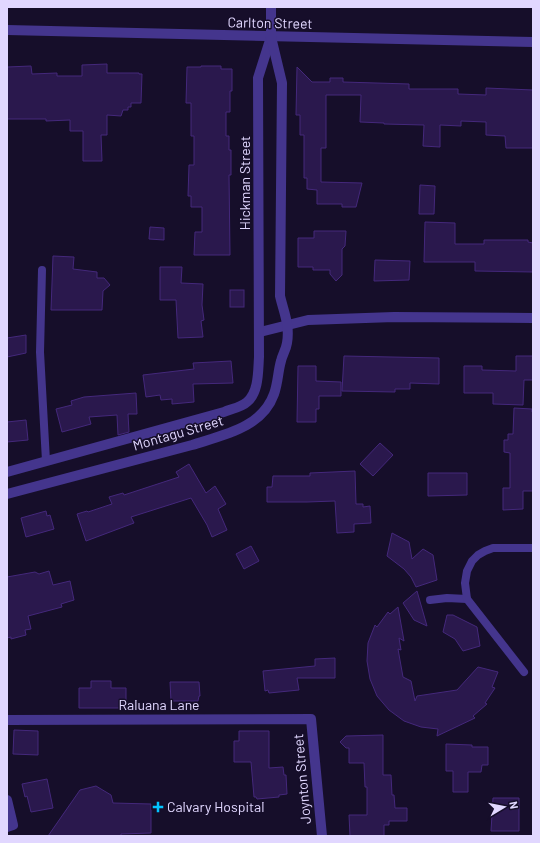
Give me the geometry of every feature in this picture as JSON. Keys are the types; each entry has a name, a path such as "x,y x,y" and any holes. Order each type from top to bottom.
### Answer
{"street":[{"name":"Hickman Street","path":"271,7 271,37 282,83 280,296 289,325"},
{"name":"Carlton Street","path":"7,30 533,42"},
{"name":"Hickman Street","path":"260,332 258,78 271,37"},
{"path":"260,332 308,320 394,317 533,318"},
{"name":"Montagu Street","path":"7,494 192,445 243,427 259,418 269,407 274,393 281,360 287,345 289,325"},
{"name":"Montagu Street","path":"7,472 224,412 247,402 253,394 257,383 260,332"},
{"name":"Raluana Lane","path":"7,720 311,719"},
{"name":"Joynton Street","path":"311,719 322,836"},
{"path":"7,800 13,825 7,827"}],"lane":[{"path":"42,270 40,352 46,461"},
{"path":"524,672 467,598 465,583 472,561 478,555 493,548 533,548"},
{"path":"430,600 467,598"}],"building":[{"path":"107,64 107,73 142,74 141,103 131,103 131,107 128,107 128,110 123,110 121,116 107,115 107,135 101,135 102,161 83,161 83,131 70,131 70,120 46,121 46,119 7,119 7,67 31,66 32,74 57,73 57,76 82,76 82,65"},
{"path":"221,66 221,69 232,69 230,112 226,112 226,136 229,136 229,150 231,150 231,175 229,175 230,255 194,255 195,232 202,232 202,207 191,207 191,196 188,196 189,165 194,165 194,136 191,136 191,103 186,103 187,67"},
{"path":"297,67 312,82 330,82 330,78 343,78 343,82 409,84 409,89 458,89 458,94 486,95 486,88 533,90 533,148 506,148 505,136 486,135 486,122 461,121 461,126 440,125 440,147 423,146 424,125 360,122 361,95 326,95 326,148 321,148 321,182 362,183 356,207 342,207 342,204 317,204 317,190 307,189 307,178 304,178 304,135 300,135 300,115 296,115"},
{"path":"420,185 435,186 434,214 419,214"},
{"path":"425,222 455,223 455,244 484,244 484,240 528,240 528,242 533,243 533,272 475,271 475,262 424,262"},
{"path":"150,227 164,228 164,240 149,239"},
{"path":"314,231 346,231 345,246 342,249 342,275 336,281 330,274 330,270 313,270 313,267 298,267 298,238 314,238"},
{"path":"53,256 74,257 73,269 97,272 97,278 104,278 110,285 103,291 102,310 51,310"},
{"path":"375,260 410,261 409,280 374,281"},
{"path":"160,267 182,267 181,283 203,284 202,305 204,320 201,321 203,337 178,338 176,300 160,300"},
{"path":"230,290 244,290 244,307 230,307"},
{"path":"26,335 26,353 7,357 7,338"},
{"path":"344,356 439,358 439,384 410,383 410,389 395,389 395,392 342,391"},
{"path":"516,356 533,356 533,380 524,380 523,405 493,404 493,393 464,393 464,366 482,366 482,370 516,371"},
{"path":"231,361 233,383 193,384 194,402 172,404 172,399 161,400 160,395 146,397 143,375 194,369 193,363"},
{"path":"298,366 316,366 316,381 341,382 341,396 319,396 319,409 316,409 316,422 297,422"},
{"path":"136,393 137,414 128,414 129,432 118,435 117,415 89,417 91,424 62,432 56,409 72,405 71,401 84,397"},
{"path":"514,408 532,409 533,412 533,491 523,491 523,509 503,510 503,488 510,488 510,453 504,452 504,440 508,440 508,434 513,434"},
{"path":"26,420 28,440 7,442 7,422"},
{"path":"380,443 393,455 373,476 360,464"},
{"path":"189,464 206,493 215,486 226,504 218,509 227,530 212,537 207,525 191,498 131,517 134,523 86,541 77,514 112,504 109,497 123,493 124,495 179,477 176,472"},
{"path":"355,471 356,504 363,504 363,507 370,506 371,523 354,524 354,532 337,533 335,501 267,502 267,487 272,487 273,476 310,476 310,473"},
{"path":"428,473 467,473 467,495 428,496"},
{"path":"46,511 47,516 50,515 54,529 26,537 21,518"},
{"path":"392,533 409,542 412,559 423,549 433,555 437,580 416,587 411,577 404,569 387,556"},
{"path":"251,546 259,561 244,569 236,554"},
{"path":"49,571 53,585 70,581 74,600 61,604 62,607 28,616 31,629 25,630 26,635 11,639 11,637 7,638 7,577 35,572 39,574"},
{"path":"417,591 427,626 414,620 403,603"},
{"path":"398,607 404,641 399,638 401,650 398,649 403,677 411,681 415,701 417,696 457,690 478,667 498,672 492,687 495,688 485,703 487,704 473,716 475,718 437,736 438,729 421,727 404,721 389,710 377,696 370,679 367,661 368,643 375,625 377,627 388,612 390,614"},
{"path":"447,615 453,615 477,627 480,646 463,651 455,639 443,632"},
{"path":"335,658 335,678 297,678 299,690 269,693 268,690 265,691 263,671 315,666 315,659"},
{"path":"91,681 111,681 111,688 126,688 126,708 79,708 79,688 91,688"},
{"path":"170,682 199,682 200,696 198,701 171,701"},
{"path":"14,730 38,731 38,755 13,754"},
{"path":"239,731 269,731 269,768 283,767 284,775 286,775 287,794 279,795 279,797 257,799 254,797 251,762 234,762 234,741 239,741"},
{"path":"383,735 383,775 391,775 392,795 394,795 395,808 407,808 407,821 389,821 389,825 384,825 384,836 350,836 349,815 367,815 367,787 365,787 364,763 349,763 349,748 346,748 340,742 346,736"},
{"path":"446,744 488,747 488,765 482,765 481,772 468,772 468,792 453,792 453,771 446,771"},
{"path":"47,779 53,808 31,812 22,784"},
{"path":"96,786 111,795 113,803 151,804 151,833 121,834 121,836 48,836 80,790"},
{"path":"493,798 519,798 519,831 491,831"}],"place":[{"name":"Calvary Hospital","path":"158,807"}]}
